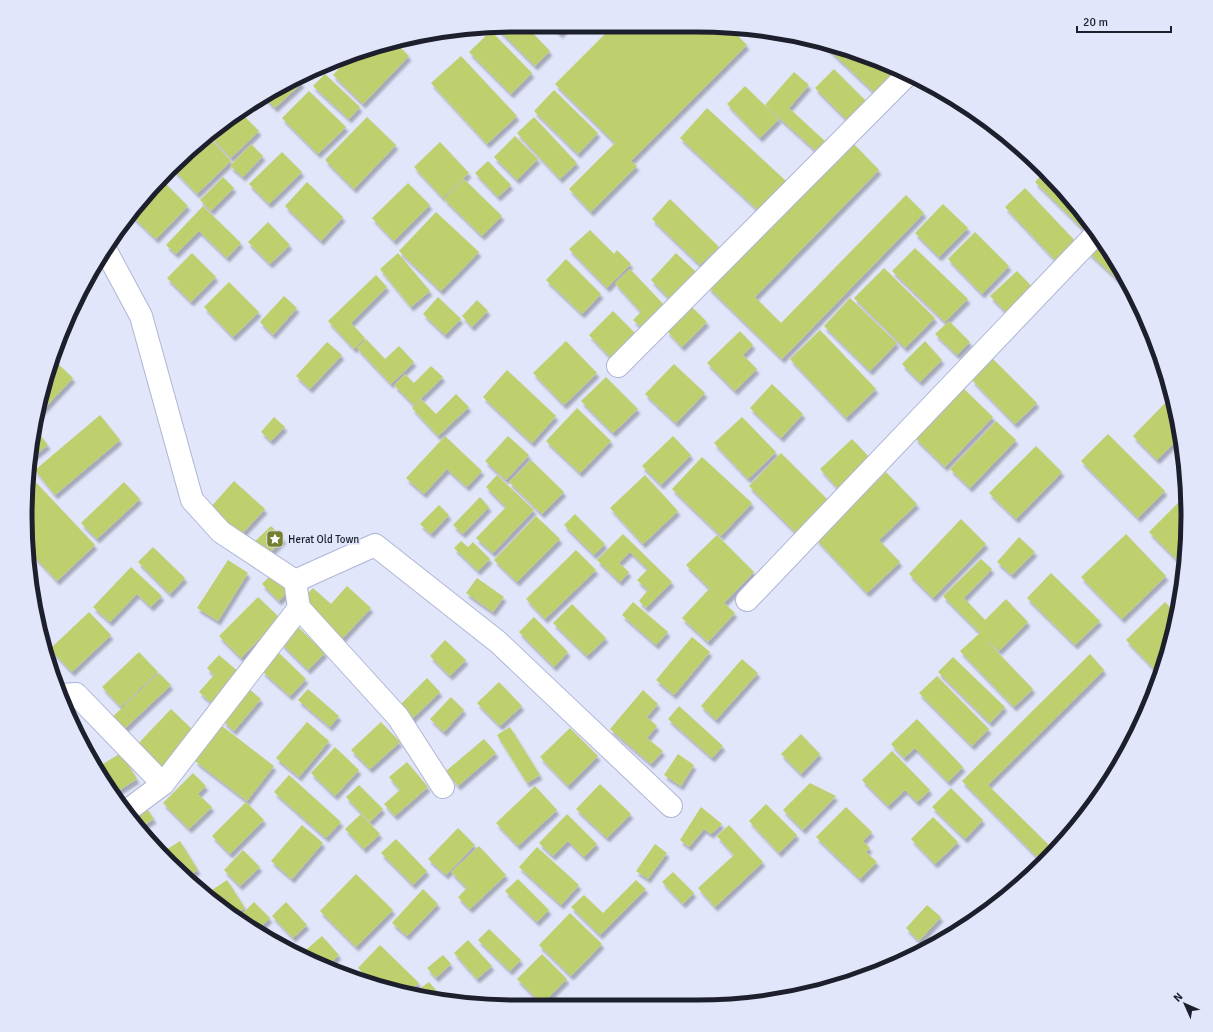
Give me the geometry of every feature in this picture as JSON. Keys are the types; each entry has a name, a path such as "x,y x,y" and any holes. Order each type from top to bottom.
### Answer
{"street":[{"path":"618,366 903,79"},
{"path":"747,600 1093,238"},
{"path":"109,256 141,316 192,500 221,532 295,581 299,608 398,717 443,787"},
{"path":"295,581 375,545 498,642 671,806"},
{"path":"130,808 163,784 299,608"},
{"path":"67,695 76,694 163,784"}],"building":[{"path":"501,32 532,32 550,51 535,66"},
{"path":"607,32 729,33 736,34 747,45 631,161 637,166 591,212 569,189 615,143 555,84"},
{"path":"489,33 493,33 532,73 511,94 469,52"},
{"path":"399,46 409,56 363,104 333,75 343,64 391,48"},
{"path":"830,51 898,76 879,97"},
{"path":"461,56 517,116 487,144 431,83"},
{"path":"834,69 867,102 848,121 815,88"},
{"path":"794,72 809,85 789,108 826,142 817,152 765,105"},
{"path":"325,74 360,107 349,119 313,86"},
{"path":"302,83 275,108 268,101"},
{"path":"745,86 779,119 760,138 727,104"},
{"path":"554,90 598,133 578,154 534,111"},
{"path":"309,91 346,127 318,154 282,118"},
{"path":"707,108 786,181 759,211 680,138"},
{"path":"244,116 259,131 231,158 213,139"},
{"path":"367,117 396,145 354,189 325,160"},
{"path":"534,117 577,163 560,179 517,133"},
{"path":"515,136 538,159 517,180 494,157"},
{"path":"212,140 231,161 197,194 176,172"},
{"path":"851,141 879,170 755,297 781,323 906,195 924,213 782,359 708,287"},
{"path":"440,142 469,173 443,198 414,167"},
{"path":"251,144 263,156 243,177 230,166"},
{"path":"282,152 302,172 269,204 249,184"},
{"path":"488,161 511,185 498,197 475,173"},
{"path":"1041,176 1061,197 1087,229 1085,231 1035,182"},
{"path":"223,177 234,188 211,211 200,200"},
{"path":"464,179 502,216 482,236 444,199"},
{"path":"307,182 343,217 321,241 285,206"},
{"path":"165,183 188,206 156,239 134,218"},
{"path":"408,183 430,205 394,241 372,218"},
{"path":"1025,188 1078,244 1058,263 1005,207"},
{"path":"670,199 719,247 700,265 652,219"},
{"path":"943,204 968,228 939,257 915,233"},
{"path":"203,206 241,243 227,258 199,231 176,254 166,245"},
{"path":"436,212 479,252 441,291 399,251"},
{"path":"268,222 290,245 270,264 248,242"},
{"path":"590,230 614,254 617,250 631,264 607,288 569,249"},
{"path":"975,232 1009,266 982,294 948,259"},
{"path":"1096,243 1120,282 1088,252"},
{"path":"915,248 968,299 945,322 892,271"},
{"path":"192,253 216,277 191,302 167,278"},
{"path":"398,253 430,291 411,307 380,269"},
{"path":"676,253 698,274 672,301 651,280"},
{"path":"566,259 601,294 582,314 546,280"},
{"path":"884,268 935,318 905,348 854,298"},
{"path":"630,269 666,307 643,329 633,320 641,312 615,283"},
{"path":"1017,271 1038,293 1012,318 990,296"},
{"path":"376,275 387,287 351,323 365,338 354,349 328,321"},
{"path":"229,282 259,312 233,337 204,307"},
{"path":"284,296 297,308 273,335 260,322"},
{"path":"438,297 461,319 445,335 423,314"},
{"path":"850,298 897,343 870,371 824,326"},
{"path":"477,300 488,311 472,327 462,316"},
{"path":"692,307 707,322 682,347 667,331"},
{"path":"613,311 636,334 611,358 589,335"},
{"path":"949,321 970,342 957,355 935,334"},
{"path":"820,330 876,389 846,418 790,359"},
{"path":"740,331 753,345 743,355 757,369 735,391 707,363"},
{"path":"366,339 385,359 399,346 414,362 391,384 357,348"},
{"path":"566,341 597,373 564,405 533,373"},
{"path":"925,341 942,360 920,382 902,364"},
{"path":"327,342 342,355 310,389 296,376"},
{"path":"993,359 1037,403 1015,424 972,380"},
{"path":"57,363 73,378 44,409"},
{"path":"674,364 705,393 676,423 645,394"},
{"path":"431,366 443,377 414,405 394,385 405,374 414,383"},
{"path":"507,370 556,416 532,443 483,397"},
{"path":"606,377 638,409 613,433 581,401"},
{"path":"772,384 803,414 781,438 750,408"},
{"path":"963,388 993,417 945,467 915,438"},
{"path":"456,394 469,407 438,436 412,408 421,399 436,414"},
{"path":"1167,401 1175,442 1157,460 1133,436"},
{"path":"577,408 611,441 580,473 546,441"},
{"path":"100,415 120,440 55,495 35,470"},
{"path":"274,417 285,427 271,441 261,432"},
{"path":"742,417 776,452 748,479 714,443"},
{"path":"996,421 1016,440 970,488 950,469"},
{"path":"39,434 48,445 36,455"},
{"path":"1108,434 1165,491 1138,518 1081,461"},
{"path":"445,436 482,471 467,487 447,469 424,494 406,478"},
{"path":"508,436 529,455 506,480 485,461"},
{"path":"673,436 691,455 661,485 642,466"},
{"path":"852,439 874,462 842,493 820,469"},
{"path":"1036,446 1062,472 1016,519 989,493"},
{"path":"781,453 831,503 799,536 749,486"},
{"path":"702,457 752,503 721,536 672,489"},
{"path":"531,460 564,492 542,514 509,482"},
{"path":"886,472 917,504 879,540 900,562 867,593 816,539"},
{"path":"497,475 534,510 493,553 476,538 506,507 486,487"},
{"path":"645,475 678,511 643,544 610,508"},
{"path":"33,480 95,545 57,581 34,556 32,516"},
{"path":"234,481 265,509 239,537 209,509"},
{"path":"124,482 140,499 97,539 81,523"},
{"path":"480,497 489,507 463,534 453,525"},
{"path":"1181,500 1179,562 1149,532"},
{"path":"439,505 449,515 431,534 420,524"},
{"path":"575,514 605,544 594,555 564,525"},
{"path":"536,516 560,539 517,582 494,560"},
{"path":"961,519 986,544 933,598 909,574"},
{"path":"271,526 284,539 267,556 253,543"},
{"path":"623,534 672,582 646,608 639,601 648,590 637,580 648,569 630,552 619,563 629,572 620,582 597,560"},
{"path":"1126,534 1166,576 1122,619 1081,577"},
{"path":"717,535 754,572 724,603 735,613 708,642 682,618 709,589 715,594 686,565"},
{"path":"1019,537 1035,552 1012,575 997,562"},
{"path":"461,541 468,547 473,542 490,559 478,571 454,548"},
{"path":"153,547 185,578 170,594 138,562"},
{"path":"576,550 596,570 545,619 526,599"},
{"path":"981,559 992,569 964,598 985,620 1006,599 1028,622 999,651 984,638 1033,689 1014,707 960,651 980,633 943,596"},
{"path":"228,560 248,573 218,621 197,608"},
{"path":"131,567 162,596 151,607 137,594 110,622 93,607"},
{"path":"276,570 293,587 279,601 262,584"},
{"path":"1051,573 1100,621 1075,645 1027,598"},
{"path":"477,578 504,597 493,612 466,593"},
{"path":"347,586 371,608 341,640 300,602 313,588 331,604"},
{"path":"258,597 280,618 241,658 219,636"},
{"path":"633,602 668,632 656,645 622,615"},
{"path":"1165,602 1172,609 1165,641 1156,670 1126,640"},
{"path":"572,604 606,638 587,656 553,623"},
{"path":"89,612 111,635 72,672 50,649"},
{"path":"534,617 568,652 554,667 519,632"},
{"path":"297,626 325,653 308,670 281,643"},
{"path":"692,637 710,652 674,695 656,680"},
{"path":"445,640 466,660 450,676 430,656"},
{"path":"139,652 158,672 121,707 102,687"},
{"path":"279,653 306,679 290,696 262,671"},
{"path":"1090,654 1104,670 988,785 1050,846 1039,858 962,781"},
{"path":"219,655 241,674 214,705 199,692 214,675 207,668"},
{"path":"953,657 1005,707 990,723 938,672"},
{"path":"742,659 758,673 716,720 701,706"},
{"path":"159,673 171,685 119,734 107,722"},
{"path":"937,676 989,729 972,746 919,693"},
{"path":"427,678 440,692 411,720 398,707"},
{"path":"499,682 522,706 500,726 477,703"},
{"path":"249,689 261,699 234,731 223,721"},
{"path":"308,689 339,716 330,727 298,700"},
{"path":"643,690 658,704 647,717 657,726 647,738 663,751 651,764 610,729"},
{"path":"451,697 464,710 444,732 430,719"},
{"path":"679,706 723,746 712,758 668,719"},
{"path":"171,709 195,732 157,772 133,749"},
{"path":"917,719 963,767 948,782 915,748 904,758 891,744"},
{"path":"307,722 329,741 299,777 276,758"},
{"path":"381,722 400,742 370,769 351,750"},
{"path":"222,726 274,766 247,801 195,761"},
{"path":"510,727 540,775 527,783 497,735"},
{"path":"570,728 598,756 568,786 540,757"},
{"path":"801,734 820,754 801,774 781,754"},
{"path":"484,739 496,753 458,786 446,771"},
{"path":"335,747 359,770 335,796 311,773"},
{"path":"892,751 930,790 917,802 905,790 888,806 862,780"},
{"path":"121,753 137,779 118,791 101,765"},
{"path":"678,754 694,765 681,786 664,775"},
{"path":"407,762 428,787 395,816 384,804 400,790 389,777"},
{"path":"193,773 206,786 198,794 212,807 189,829 163,803"},
{"path":"289,775 341,822 326,838 274,792"},
{"path":"810,783 836,796 803,830 783,810"},
{"path":"600,784 631,814 607,838 576,809"},
{"path":"359,785 383,809 370,822 346,797"},
{"path":"535,786 557,810 518,846 496,823"},
{"path":"951,788 983,820 965,839 932,807"},
{"path":"246,802 264,820 230,854 212,836"},
{"path":"766,804 797,835 779,853 749,821"},
{"path":"145,806 154,819 144,825 134,813"},
{"path":"701,807 722,824 711,834 704,829 689,847 680,840"},
{"path":"846,807 872,832 863,841 870,848 866,852 877,862 860,879 816,837"},
{"path":"361,814 380,834 364,849 345,829"},
{"path":"567,814 597,844 584,857 568,841 553,856 539,843"},
{"path":"933,817 958,842 935,864 911,839"},
{"path":"302,825 323,843 292,879 271,861"},
{"path":"729,825 763,862 715,907 698,888 734,855 717,836"},
{"path":"458,828 475,845 446,875 428,859"},
{"path":"396,839 427,871 413,885 381,853"},
{"path":"180,841 198,870 191,874 183,862 180,864 166,850"},
{"path":"655,844 667,853 648,879 636,871"},
{"path":"479,846 506,875 470,909 458,897 467,888 451,872"},
{"path":"537,847 579,885 561,905 519,867"},
{"path":"243,850 260,867 240,886 224,870"},
{"path":"673,872 694,893 683,904 662,882"},
{"path":"356,874 393,910 356,947 320,911"},
{"path":"518,879 549,910 537,922 505,891"},
{"path":"227,880 245,908 239,912 210,891"},
{"path":"636,880 646,889 600,935 571,907 584,895 603,913"},
{"path":"423,889 438,904 407,936 392,923"},
{"path":"254,902 270,918 261,927 242,914"},
{"path":"286,902 307,925 293,938 272,916"},
{"path":"927,905 941,917 919,941 906,928"},
{"path":"570,913 602,944 571,976 539,945"},
{"path":"489,929 521,960 510,971 478,940"},
{"path":"322,936 339,955 331,963 304,951"},
{"path":"468,940 492,966 477,979 454,953"},
{"path":"380,945 419,983 413,989 391,984 367,976 358,968"},
{"path":"542,954 567,979 546,1000 538,1000 517,979"},
{"path":"443,955 451,964 436,978 427,968"},
{"path":"429,982 439,994 422,991 418,990"}],"place":[{"name":"Herat Old Town","path":"275,539"}]}
